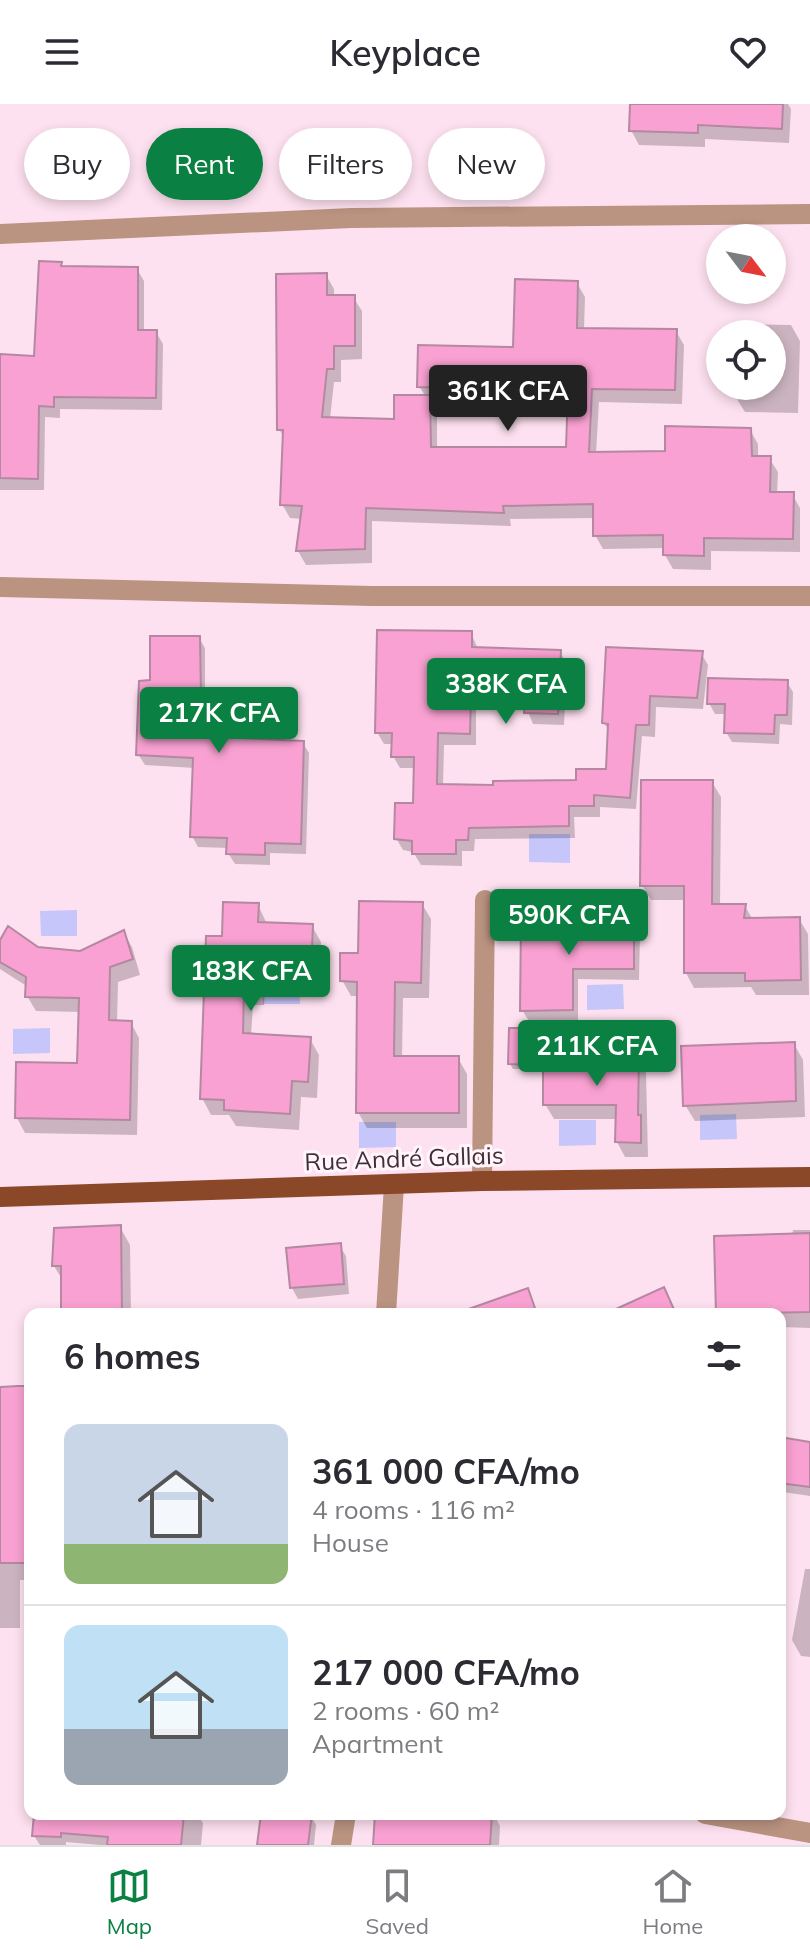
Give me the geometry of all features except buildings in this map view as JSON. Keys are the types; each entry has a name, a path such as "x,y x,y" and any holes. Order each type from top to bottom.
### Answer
{"main road":[{"name":"Rue André Gallais","path":"0,1197 482,1181 810,1177"}],"street":[{"path":"0,234 351,218 810,214"},
{"path":"0,587 388,596 810,596"},
{"path":"482,1181 485,900"},
{"path":"386,1308 394,1185"},
{"path":"341,1845 345,1820"},
{"path":"738,1820 810,1833"}],"water":[{"path":"529,834 570,834 570,863 529,862"},
{"path":"77,910 77,936 41,936 40,911"},
{"path":"299,979 300,1004 263,1004 263,980"},
{"path":"623,984 624,1009 587,1010 587,985"},
{"path":"50,1028 50,1053 13,1054 13,1029"},
{"path":"736,1114 737,1139 700,1140 700,1115"},
{"path":"559,1120 596,1120 596,1145 559,1146"},
{"path":"359,1122 396,1122 396,1147 359,1148"}]}
